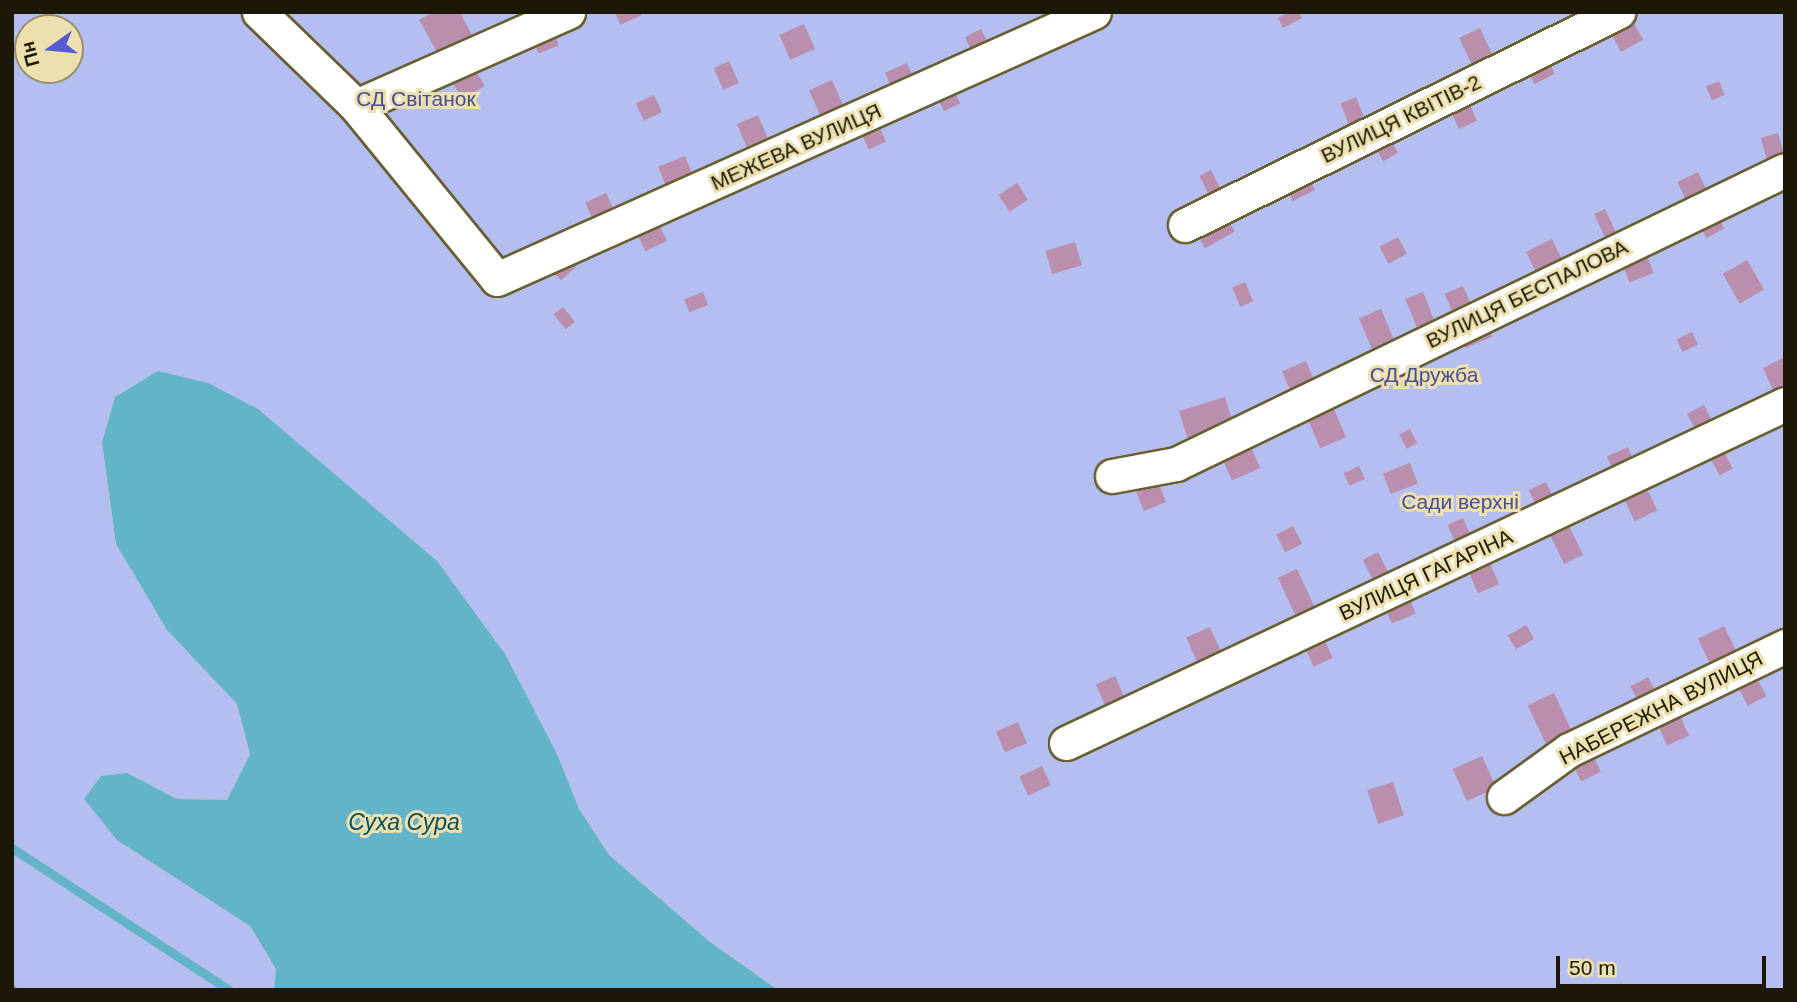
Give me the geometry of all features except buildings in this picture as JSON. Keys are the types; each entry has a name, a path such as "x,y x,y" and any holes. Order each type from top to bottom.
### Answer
{"lane":[{"path":"258,12 356,106 568,12"},
{"name":"МЕЖЕВА ВУЛИЦЯ","path":"356,106 496,279 1094,12"},
{"name":"ВУЛИЦЯ КВІТІВ-2","path":"1185,225 1618,12"},
{"name":"ВУЛИЦЯ БЕСПАЛОВА","path":"1112,476 1177,464 1785,170"},
{"name":"ВУЛИЦЯ ГАГАРІНА","path":"1066,743 1785,404"},
{"name":"НАБЕРЕЖНА ВУЛИЦЯ","path":"1504,797 1569,750 1785,646"}],"path":[{"path":"12,986 16,990"}],"green space":[{"path":"12,12 1785,12 1785,990 778,990 710,942 609,855 579,809 557,754 115,397 102,442 116,544 167,630 237,704 250,754 227,800 177,799 127,773 117,840 250,926 276,969 274,990 12,990"}],"water":[{"name":"Суха Сура","path":"158,371 208,383 258,409 437,561 505,654 557,754 579,809 609,855 710,942 778,990 274,990 276,969 250,926 117,840 84,799 101,776 127,773 177,799 227,800 250,754 237,704 167,630 116,544 102,442 115,397"}],"waterway":[{"path":"12,848 229,990"}],"park label":[{"name":"СД Світанок","path":"416,99"},
{"name":"СД Дружба","path":"1424,375"},
{"name":"Сади верхні","path":"1460,502"}]}
